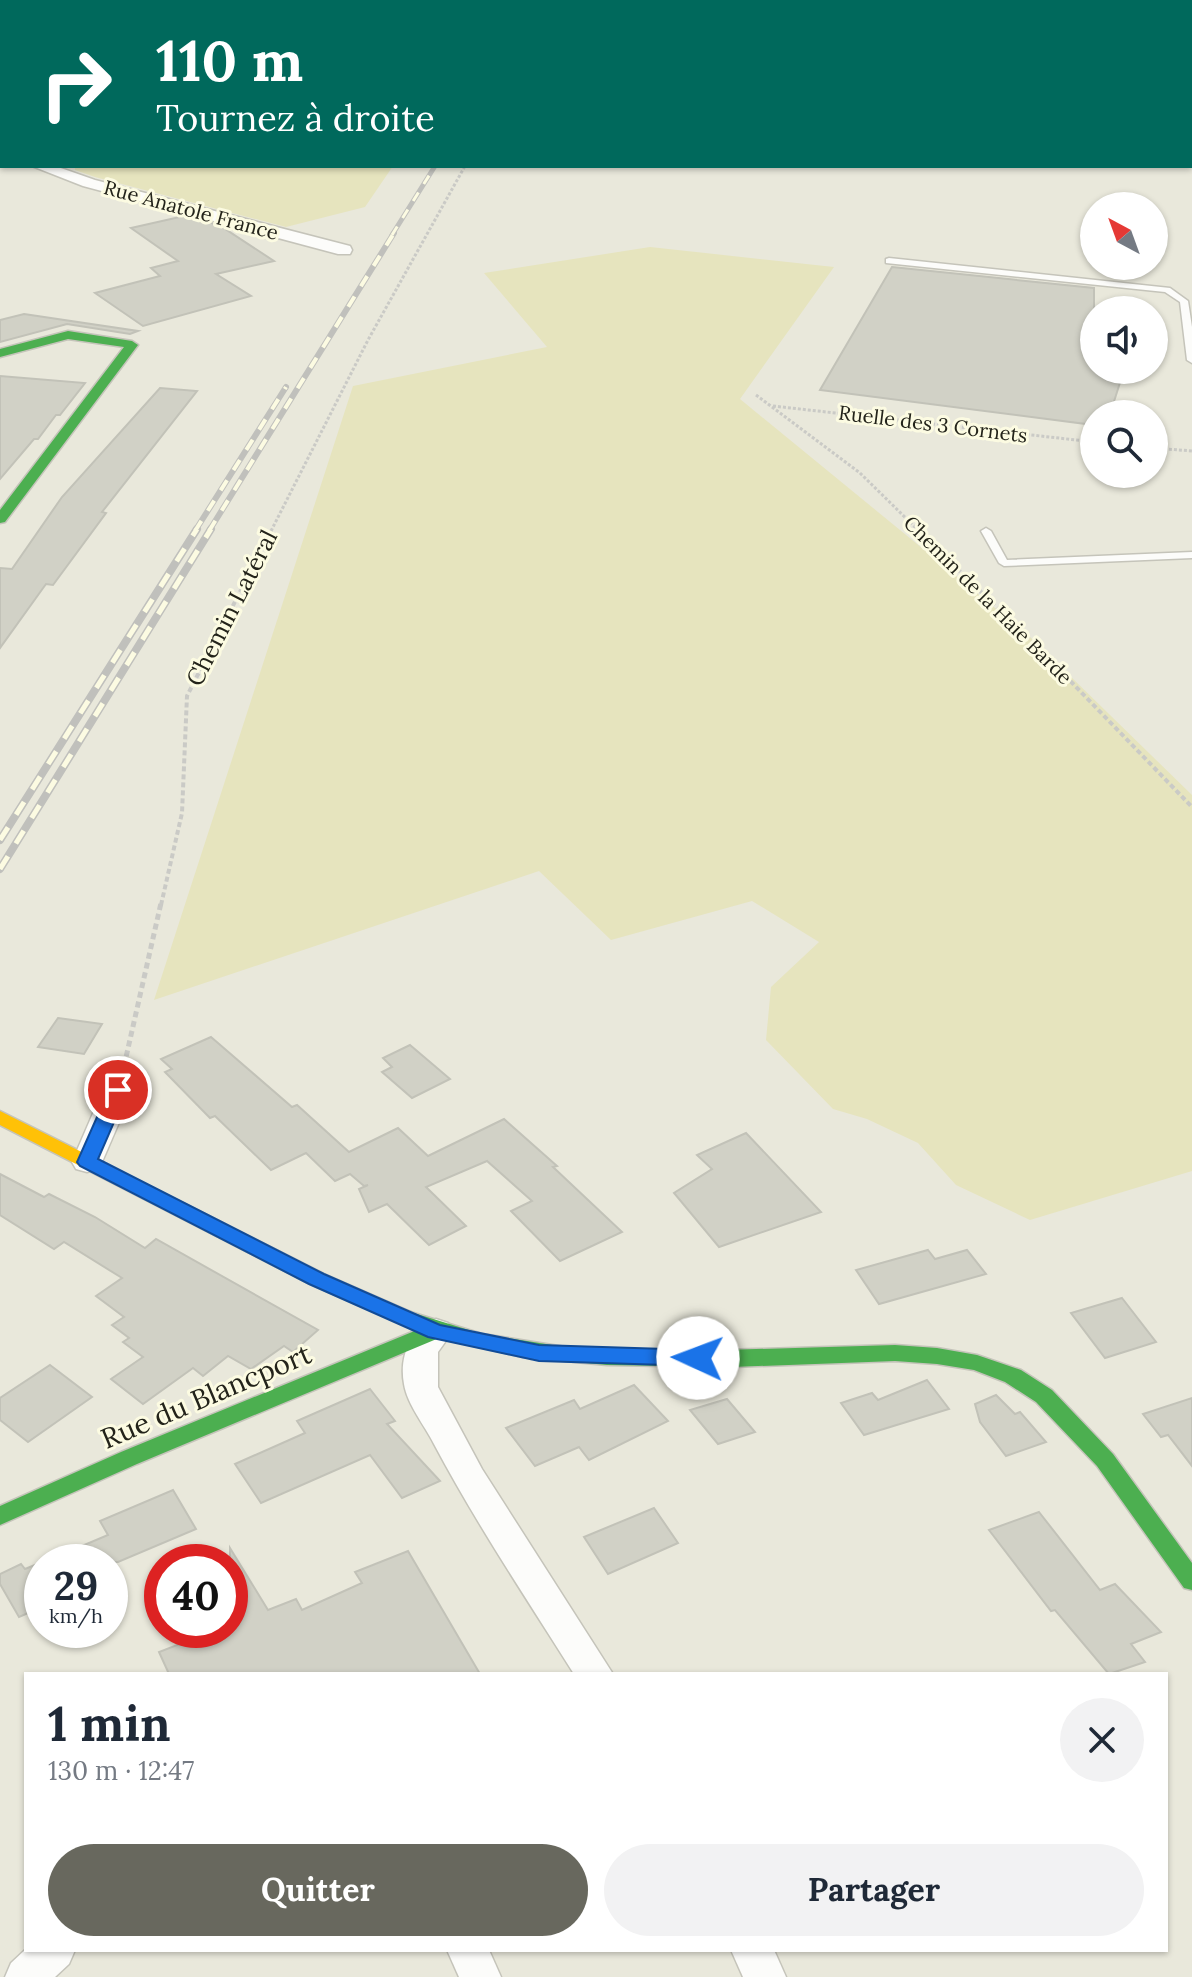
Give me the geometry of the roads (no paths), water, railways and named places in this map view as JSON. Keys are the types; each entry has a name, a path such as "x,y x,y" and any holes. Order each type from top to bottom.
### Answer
{"street":[{"name":"Rue Anatole France","path":"46,168 89,183 344,250"},
{"path":"0,353 68,335 132,345 0,519"},
{"path":"87,1162 118,1090"},
{"path":"0,1117 317,1279 436,1331 539,1353 730,1359 932,1354 991,1366 1043,1395 1098,1452 1192,1581"},
{"path":"436,1331 422,1350 419,1368 421,1387 470,1478 593,1672"},
{"name":"Rue du Blancport","path":"0,1516 436,1331"},
{"path":"26,1977 52,1952"},
{"path":"469,1952 480,1977"},
{"path":"753,1952 765,1977"}],"lane":[{"path":"889,261 1167,290 1184,301 1192,360"},
{"path":"986,531 1004,563 1192,555"}],"railway":[{"path":"392,235 434,168"},
{"path":"209,531 394,233"},
{"path":"195,531 286,387"},
{"path":"0,840 197,529"},
{"path":"0,869 211,529"}]}
